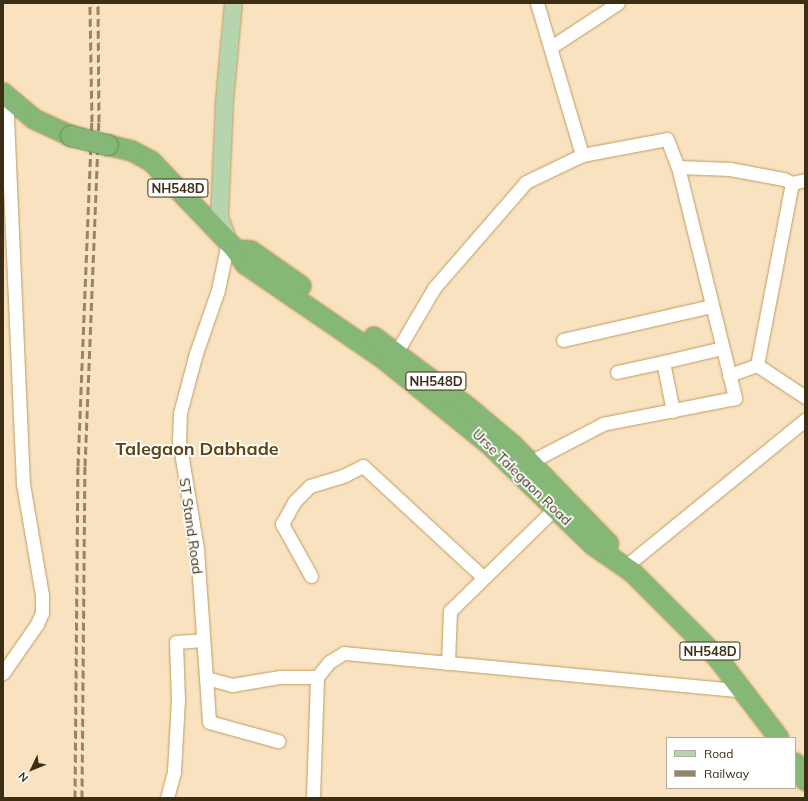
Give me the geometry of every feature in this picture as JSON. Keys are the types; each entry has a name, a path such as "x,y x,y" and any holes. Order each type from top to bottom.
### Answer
{"highway":[{"name":"Urse Talegaon Road","path":"4,104 71,136 132,151 152,161 238,247 245,264 393,358 515,467 554,509 593,545 630,569 716,656 745,691 778,737"},
{"name":"NH548D","path":"393,358 464,404 530,462 602,535 630,569"},
{"path":"796,765 805,780"}],"main road":[{"path":"233,3 224,102 219,216 238,247"}],"street":[{"path":"537,3 582,155"},
{"path":"551,47 600,8 618,3"},
{"path":"3,673 37,624 42,612 42,595 23,484 4,104"},
{"path":"393,358 434,288 526,182 582,155 667,139 678,167 711,306 735,398 603,424 530,462"},
{"path":"678,167 730,169 784,179 792,183 805,180"},
{"path":"757,365 792,183"},
{"name":"ST Stand Road","path":"238,247 218,290 196,353 180,413 179,433 197,549 209,722 278,741"},
{"path":"563,340 711,306"},
{"path":"617,372 722,348"},
{"path":"663,362 673,411"},
{"path":"729,375 757,365"},
{"path":"757,365 805,397"},
{"path":"630,569 805,420"},
{"path":"311,576 282,524 294,502 310,486 346,475 363,466 483,577"},
{"path":"448,663 450,611 554,509"},
{"path":"167,798 174,771 178,700 176,642 203,640"},
{"path":"313,798 317,677 329,662 344,653 745,691"},
{"path":"206,678 232,685 280,677 317,677"}],"railway":[{"path":"75,798 78,466 92,122 90,3"},
{"path":"82,798 85,466 99,122 98,3"}],"district":[{"name":"Talegaon Dabhade","path":"197,449"}]}
